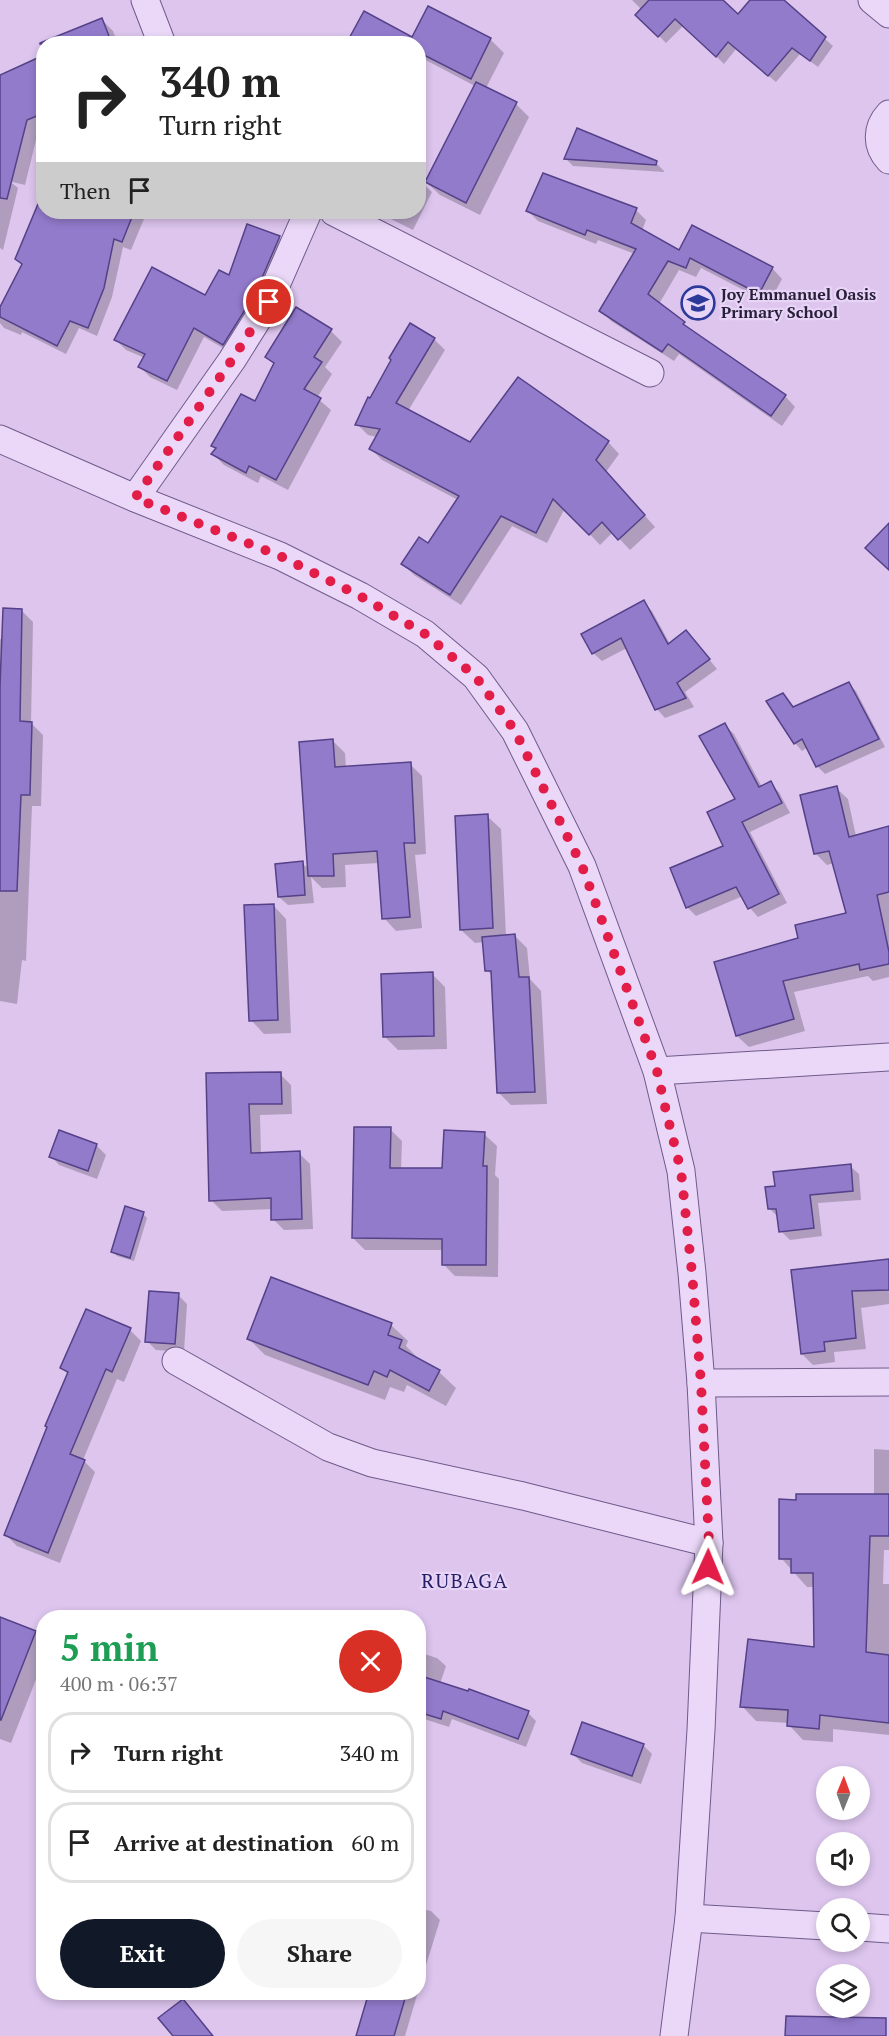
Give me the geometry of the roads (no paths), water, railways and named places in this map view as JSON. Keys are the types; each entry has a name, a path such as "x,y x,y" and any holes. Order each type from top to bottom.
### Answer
{"street":[{"path":"144,0 159,36"},
{"path":"872,0 889,14"},
{"path":"889,114 878,136 882,152 889,160"},
{"path":"135,498 232,360 269,302 305,219"},
{"path":"348,219 650,373"},
{"path":"0,439 135,498 280,556 360,596 425,634 476,677 515,731 582,866 657,1071 681,1171 701,1383 709,1543 701,1730 689,1918 674,2036"},
{"path":"657,1071 889,1057"},
{"path":"176,1361 328,1447 372,1463 522,1496 709,1543"},
{"path":"701,1383 889,1382"},
{"path":"689,1918 816,1925"},
{"path":"870,1928 889,1929"}],"place":[{"name":"Joy Emmanuel Oasis Primary School","path":"698,303"}],"district":[{"name":"RUBAGA","path":"465,1581"}]}
